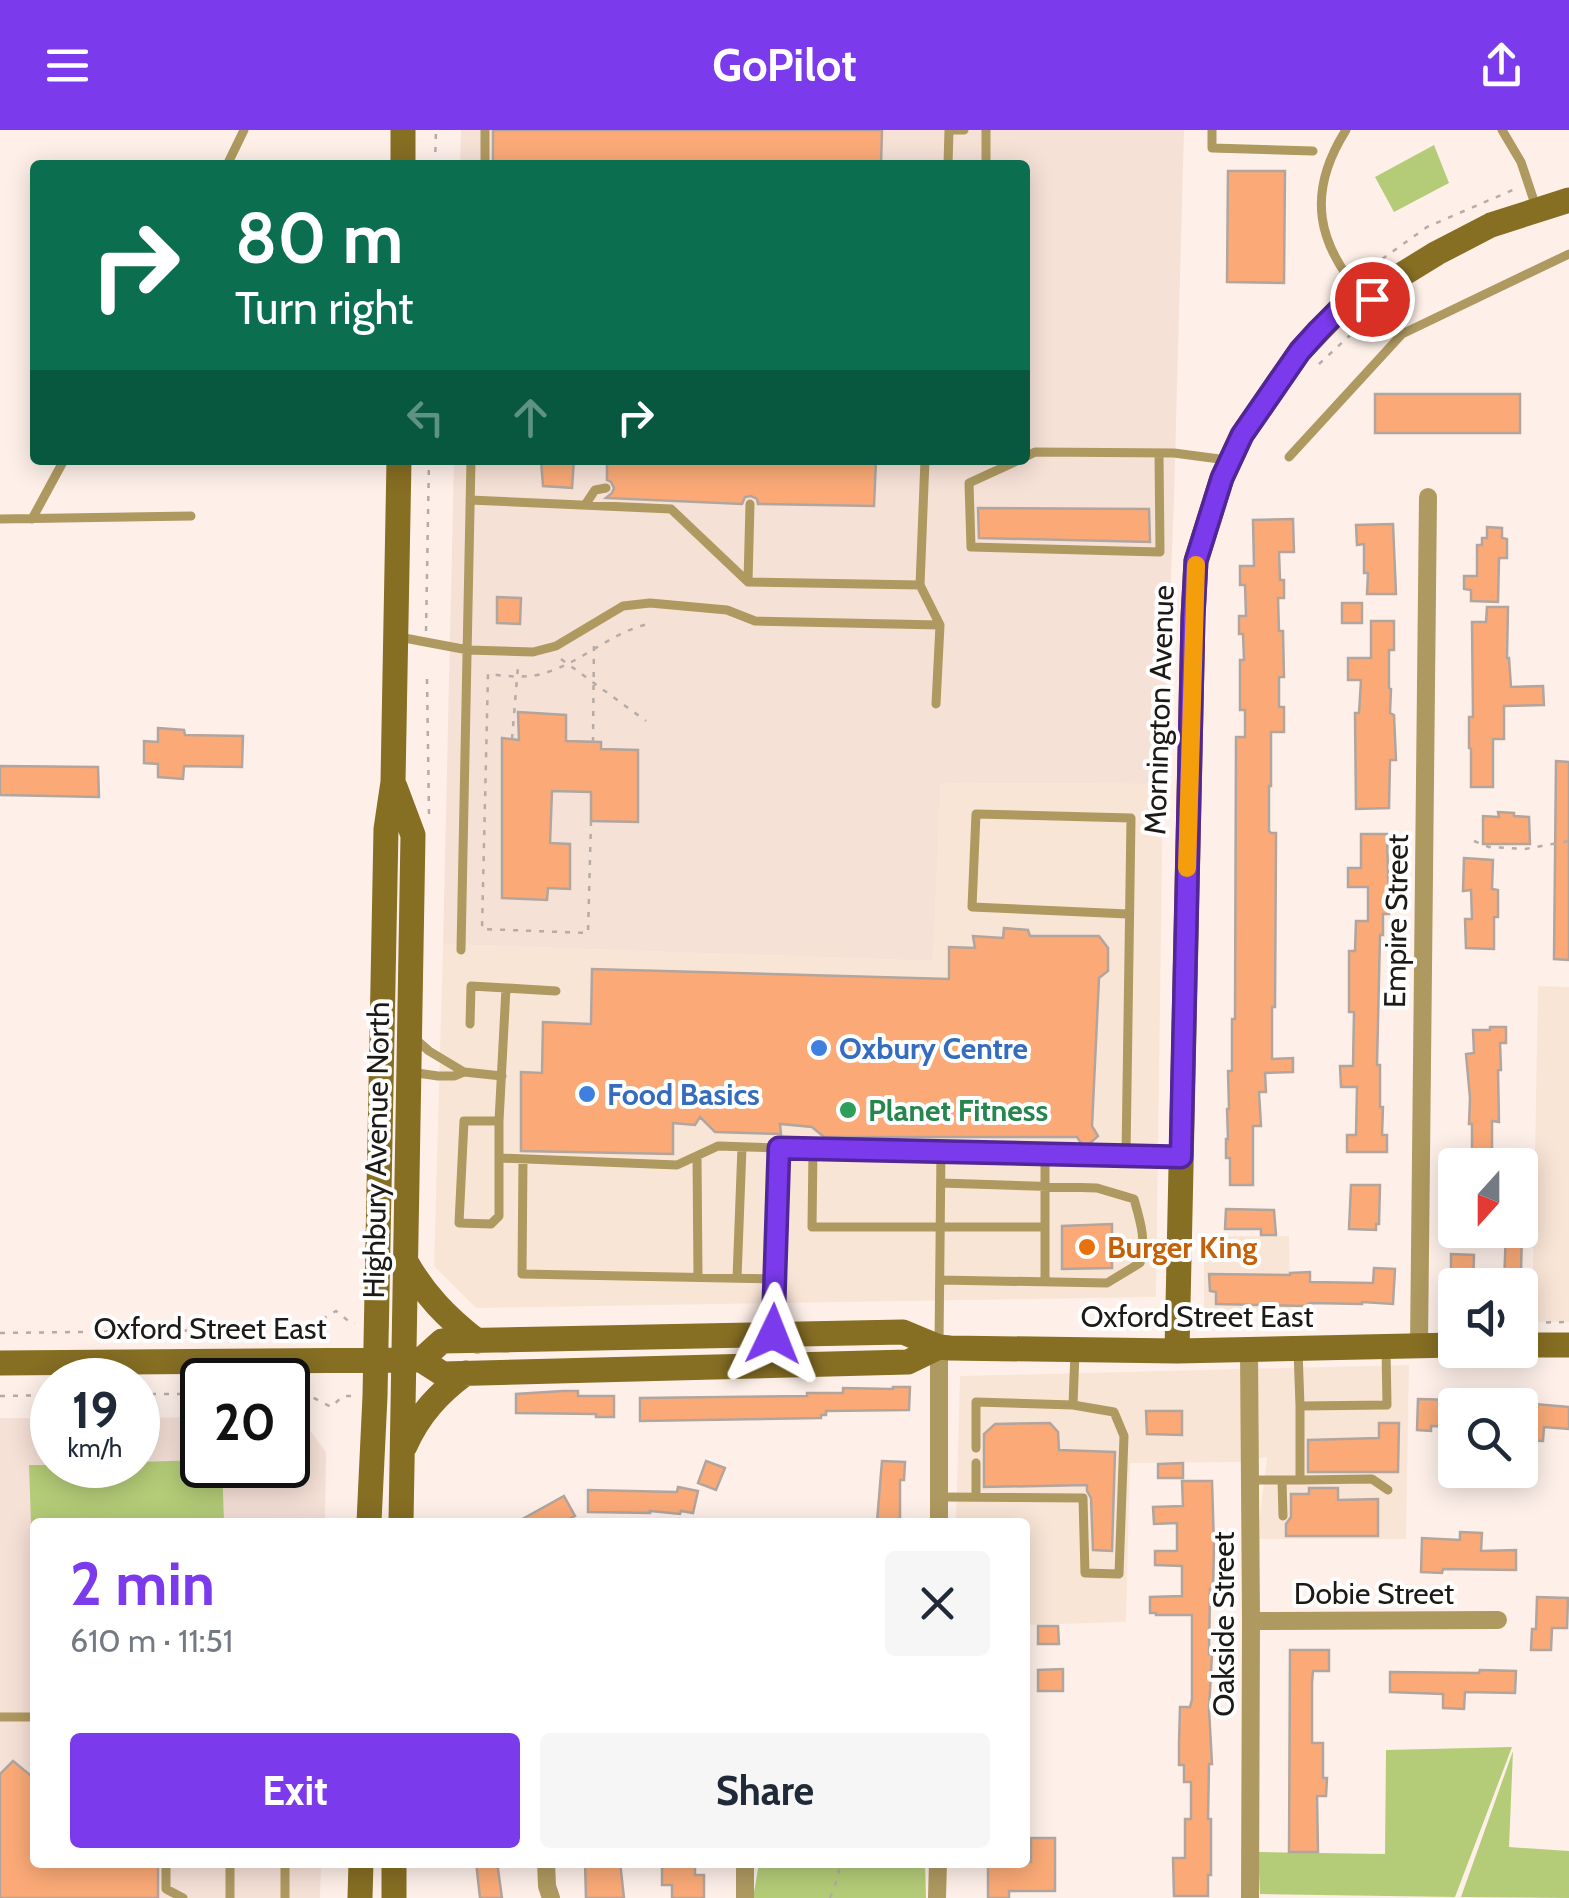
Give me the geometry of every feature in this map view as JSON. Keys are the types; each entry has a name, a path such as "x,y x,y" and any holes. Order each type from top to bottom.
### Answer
{"main road":[{"path":"403,130 403,160"},
{"name":"Mornington Avenue","path":"1177,1350 1193,617 1196,561 1222,478 1247,427 1300,351 1339,310 1437,252 1492,225 1569,200"},
{"name":"Highbury Avenue North","path":"369,1518 374,1360 360,1325 386,830 393,782 399,465"},
{"name":"Highbury Avenue North","path":"393,782 413,835 404,1259 413,1360 403,1450 401,1518"},
{"path":"404,1259 434,1305 477,1341"},
{"name":"Oxford Street East","path":"413,1360 442,1341 903,1332 939,1348 1249,1350 1438,1346"},
{"path":"1538,1346 1569,1345"},
{"name":"Oxford Street East","path":"0,1362 413,1360 443,1374 908,1362 939,1348"},
{"path":"403,1450 422,1414 466,1373"},
{"path":"360,1898 361,1868"},
{"path":"394,1868 394,1898"}],"street":[{"name":"Empire Street","path":"1419,1346 1428,497"},
{"path":"939,1348 939,1518"},
{"name":"Oakside Street","path":"1249,1350 1250,1898"},
{"name":"Dobie Street","path":"1251,1621 1498,1620"},
{"path":"546,1868 551,1898"},
{"path":"745,1868 745,1898"},
{"path":"937,1898 938,1868"}],"lane":[{"path":"229,160 244,130"},
{"path":"485,130 485,160"},
{"path":"948,160 948,130 964,130"},
{"path":"986,130 986,160"},
{"path":"1212,130 1212,148 1313,151"},
{"path":"1346,130 1329,160 1320,216 1347,279 1365,298"},
{"path":"1502,130 1521,162 1536,209"},
{"path":"1289,457 1402,334 1569,254"},
{"path":"1030,456 1160,453 1230,460"},
{"path":"1007,465 969,483 971,548 1160,552 1160,453"},
{"path":"32,518 61,465"},
{"path":"461,950 471,465"},
{"path":"925,465 920,585 940,625 936,704"},
{"path":"585,506 596,490 606,488"},
{"path":"470,500 671,509 748,582 920,585"},
{"path":"748,582 750,504"},
{"path":"0,519 191,516"},
{"path":"397,637 468,650 533,652 556,646 623,606 650,602 727,610 756,621 940,625"},
{"path":"1126,1155 1131,818 976,814 972,906 1128,914"},
{"path":"470,1024 471,986 556,991"},
{"path":"499,1121 464,1121 459,1222 492,1224 499,1216 506,988"},
{"path":"410,1033 426,1049 464,1072 502,1076"},
{"path":"408,1071 438,1076 464,1072"},
{"path":"500,1158 677,1165 718,1146 1181,1157"},
{"path":"737,1278 742,1147"},
{"path":"773,1334 779,1148"},
{"path":"813,1149 812,1227 1044,1228"},
{"path":"939,1348 941,1150"},
{"path":"1045,1153 1045,1282"},
{"path":"697,1156 698,1278"},
{"path":"523,1158 522,1274 775,1279"},
{"path":"940,1280 1107,1283 1140,1263 1144,1246 1134,1200 1097,1188 941,1183"},
{"path":"1300,1406 1388,1405 1386,1346"},
{"path":"1073,1405 1075,1349"},
{"path":"1298,1349 1300,1480"},
{"path":"939,1498 1084,1498 1085,1574 1119,1574 1124,1436 1114,1412 1073,1405 976,1402 976,1448"},
{"path":"976,1463 976,1498"},
{"path":"1250,1480 1372,1479 1388,1490"},
{"path":"1282,1480 1282,1516"},
{"path":"0,1718 30,1717"},
{"path":"166,1868 166,1889 183,1898"},
{"path":"230,1868 230,1898"},
{"path":"284,1868 285,1898"}],"path":[{"path":"435,160 436,130"},
{"path":"1309,374 1365,298 1427,227 1521,187"},
{"path":"426,632 429,465"},
{"path":"590,822 588,932 482,929 488,674 542,674 568,664 626,629 648,624"},
{"path":"592,742 594,634"},
{"path":"555,656 646,720"},
{"path":"512,739 518,662"},
{"path":"1474,841 1489,847 1526,848 1569,841"},
{"path":"0,1333 306,1329 336,1312 360,1325"},
{"path":"1538,1322 1569,1322"},
{"path":"0,1396 30,1395"},
{"path":"310,1397 331,1407 343,1396 375,1396"},
{"path":"830,1898 838,1868"}],"shaded area":[{"path":"461,130 1184,130 1163,784 941,783 933,961 443,944 454,465 1030,465 1030,160 460,160"},
{"path":"941,783 1163,784 1156,1297 476,1308 434,1266 443,944 933,961"},
{"path":"1538,986 1569,987 1569,1322 1538,1322 1538,1268 1533,1268 1533,1248 1538,1248"},
{"path":"1204,1236 1289,1236 1290,1315 1204,1309"},
{"path":"1409,1365 1406,1539 1257,1539 1267,1457 1241,1462 1130,1463 1126,1622 1030,1625 1030,1518 956,1518 960,1376"},
{"path":"180,1417 180,1488 310,1488 310,1430 326,1452 325,1518 30,1518 30,1868 321,1868 320,1898 0,1898 0,1418 30,1418 30,1488 160,1488 160,1418"}],"green space":[{"path":"1434,145 1449,183 1394,212 1375,177"},
{"path":"160,1461 180,1461 180,1488 223,1488 224,1518 31,1518 29,1465 30,1488 160,1488"},
{"path":"1512,1747 1455,1897 1260,1894 1258,1852 1385,1854 1386,1750"},
{"path":"1513,1751 1509,1847 1569,1851 1569,1898 1461,1897"},
{"path":"758,1868 925,1868 926,1898 753,1898"}],"building":[{"path":"493,130 882,130 881,160 493,160"},
{"path":"1228,171 1285,171 1284,283 1227,282"},
{"path":"1375,394 1520,394 1520,433 1375,433"},
{"path":"541,465 574,465 572,488 543,486"},
{"path":"607,465 876,465 874,506 758,504 751,496 745,497 742,504 606,498 614,488 607,480"},
{"path":"978,508 1149,509 1150,542 979,538"},
{"path":"1293,519 1294,552 1279,552 1280,580 1284,580 1284,598 1278,598 1284,677 1279,677 1279,707 1284,707 1284,732 1271,732 1269,831 1276,833 1272,1059 1293,1058 1293,1072 1265,1073 1266,1092 1259,1092 1261,1126 1253,1126 1253,1185 1230,1185 1226,1139 1228,1071 1232,1071 1235,1019 1236,737 1245,737 1245,710 1240,710 1240,660 1244,660 1239,616 1246,616 1240,566 1254,566 1253,520"},
{"path":"1393,524 1396,594 1367,594 1364,544 1357,545 1356,525"},
{"path":"1487,527 1502,528 1502,538 1507,539 1507,558 1499,558 1498,602 1471,601 1471,590 1464,589 1464,576 1477,576 1477,545 1487,538"},
{"path":"497,597 521,598 520,624 497,623"},
{"path":"1342,603 1362,603 1362,623 1342,623"},
{"path":"1487,607 1508,607 1511,687 1543,686 1544,705 1504,706 1504,739 1493,739 1493,787 1471,787 1472,622 1486,622"},
{"path":"1371,621 1394,621 1389,688 1396,760 1390,760 1389,808 1356,809 1355,713 1359,713 1361,680 1348,680 1348,658 1371,658"},
{"path":"518,712 566,715 566,741 601,742 601,749 638,750 638,822 591,821 591,792 552,791 550,843 570,844 570,889 548,888 547,900 502,898 502,738 519,740"},
{"path":"158,728 184,730 185,735 243,736 242,767 184,766 183,779 158,777 158,764 144,763 144,741 158,742"},
{"path":"1556,761 1569,762 1569,960 1554,959"},
{"path":"0,766 98,767 99,797 0,795"},
{"path":"1498,812 1529,817 1530,844 1483,844 1483,816 1499,817"},
{"path":"1361,834 1387,834 1389,914 1383,914 1380,935 1377,1065 1382,1135 1387,1135 1387,1152 1347,1152 1347,1135 1356,1135 1357,1087 1341,1087 1340,1066 1353,1066 1349,951 1355,951 1356,921 1368,921 1368,887 1348,887 1348,868 1361,868"},
{"path":"1464,858 1493,860 1492,889 1498,890 1494,949 1466,948 1465,919 1472,919 1471,890 1463,891"},
{"name":"Oxbury Centre","path":"1004,928 1028,930 1030,936 1099,936 1108,948 1108,971 1099,978 1092,1126 1098,1136 1087,1146 1077,1137 824,1137 812,1127 780,1124 781,1134 715,1132 700,1117 695,1125 673,1123 673,1154 521,1151 521,1072 542,1073 543,1022 591,1024 592,969 949,979 949,947 975,948 973,936 1003,938"},
{"path":"1506,1027 1498,1070 1499,1122 1492,1121 1492,1148 1472,1148 1466,1054 1474,1053 1473,1030"},
{"path":"1351,1185 1380,1185 1376,1230 1349,1229"},
{"path":"1226,1209 1274,1210 1276,1235 1261,1235 1261,1229 1225,1229"},
{"name":"Burger King","path":"1112,1224 1112,1268 1062,1269 1062,1226"},
{"path":"1505,1248 1522,1248 1521,1268 1505,1268"},
{"path":"1451,1254 1474,1255 1474,1268 1451,1268"},
{"path":"1374,1268 1395,1269 1393,1304 1216,1304 1216,1292 1210,1291 1209,1274 1310,1272 1310,1282 1373,1283"},
{"path":"910,1387 909,1410 826,1411 821,1418 640,1421 640,1398 807,1396 843,1393 843,1388"},
{"path":"578,1391 578,1396 614,1396 614,1417 516,1413 516,1394"},
{"path":"1418,1399 1438,1400 1438,1426 1431,1426 1431,1431 1417,1430"},
{"path":"1538,1404 1569,1407 1569,1429 1544,1427 1543,1441 1538,1441"},
{"path":"1146,1411 1182,1411 1182,1435 1147,1434"},
{"path":"1050,1423 1058,1432 1059,1450 1115,1452 1112,1551 1093,1550 1087,1485 984,1487 984,1434 995,1424"},
{"path":"1379,1423 1399,1423 1398,1472 1308,1472 1308,1440 1379,1438"},
{"path":"706,1461 725,1468 716,1490 698,1483"},
{"path":"882,1461 905,1462 904,1480 900,1480 900,1518 877,1518"},
{"path":"1183,1463 1183,1478 1158,1478 1158,1464"},
{"path":"1182,1481 1212,1481 1208,1896 1174,1896 1173,1858 1185,1858 1185,1819 1191,1819 1191,1782 1184,1782 1179,1743 1180,1707 1190,1707 1192,1699 1192,1615 1150,1613 1150,1597 1182,1596 1182,1566 1155,1565 1155,1551 1177,1551 1177,1523 1154,1524 1153,1507 1183,1506"},
{"path":"678,1487 698,1491 693,1513 588,1512 588,1490 677,1492"},
{"path":"1309,1488 1338,1488 1338,1500 1378,1499 1378,1536 1286,1536 1291,1494 1309,1494"},
{"path":"564,1496 575,1516 571,1518 524,1518"},
{"path":"1460,1532 1482,1533 1481,1551 1516,1550 1516,1570 1421,1572 1422,1538 1460,1540"},
{"path":"1537,1597 1568,1598 1567,1628 1552,1628 1551,1650 1531,1650"},
{"path":"1038,1626 1058,1626 1059,1644 1038,1644"},
{"path":"1290,1650 1329,1650 1329,1671 1313,1671 1312,1683 1312,1743 1323,1743 1323,1778 1327,1778 1326,1796 1317,1796 1318,1852 1289,1852"},
{"path":"1063,1669 1063,1691 1038,1691 1038,1670"},
{"path":"1516,1671 1515,1693 1465,1692 1464,1709 1443,1708 1443,1694 1390,1692 1390,1672"},
{"path":"13,1761 30,1775 30,1868 158,1868 158,1898 0,1898 0,1774"},
{"path":"1031,1838 1055,1838 1055,1891 1009,1891 1009,1898 988,1898 988,1868 1030,1868"},
{"path":"477,1868 498,1868 502,1898 480,1898"},
{"path":"585,1868 621,1868 624,1898 586,1898"},
{"path":"662,1868 695,1868 695,1875 704,1875 704,1898 672,1898 672,1885 662,1885"}],"slow traffic":[{"path":"1187,868 1196,565"}],"place":[{"name":"Oxbury Centre","path":"819,1048"},
{"name":"Food Basics","path":"587,1094"},
{"name":"Planet Fitness","path":"848,1110"},
{"name":"Burger King","path":"1087,1247"}],"route":[{"path":"773,1334 779,1148 1181,1157 1196,561 1222,478 1242,435 1266,398 1300,351 1339,310 1372,299"}]}
